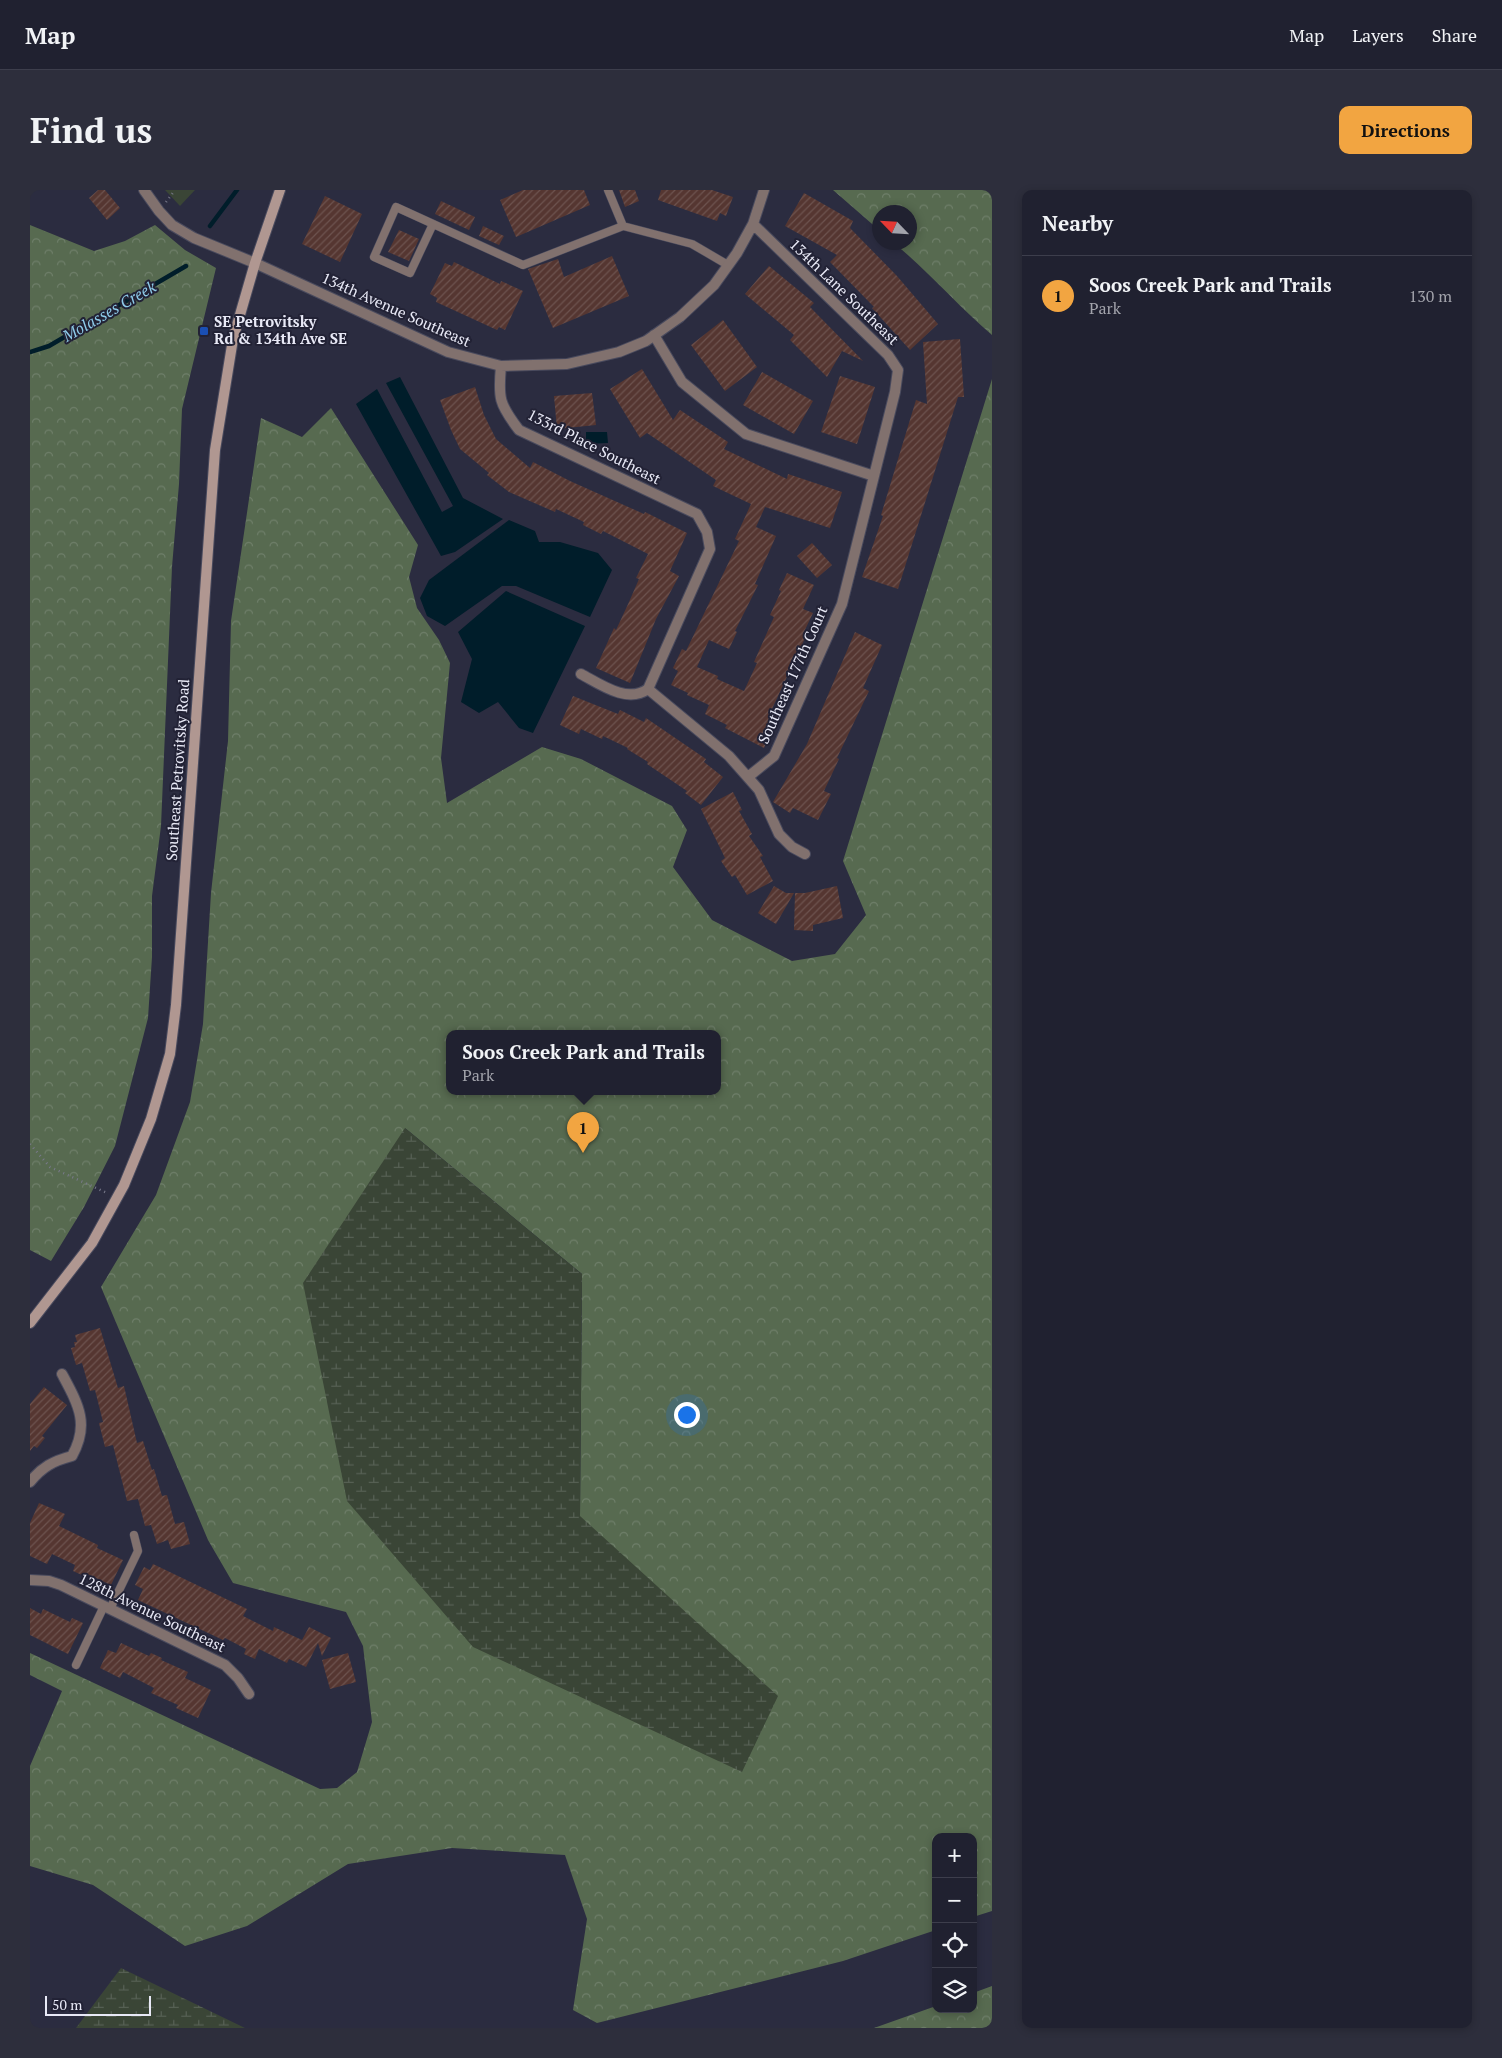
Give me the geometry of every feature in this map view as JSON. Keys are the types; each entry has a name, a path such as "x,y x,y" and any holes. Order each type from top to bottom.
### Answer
{"main road":[{"name":"Southeast Petrovitsky Road","path":"30,1323 92,1243 118,1198 151,1119 170,1054 176,1005 215,450 233,339 255,263 280,190"}],"street":[{"name":"134th Avenue Southeast","path":"144,190 172,225 194,238 255,263 448,352 501,366 567,364 619,352 646,341 680,317 714,285 753,224 764,190"},
{"name":"134th Lane Southeast","path":"753,224 888,355 898,370 895,392 842,604"},
{"path":"654,335 682,382 746,434 874,476"},
{"name":"133rd Place Southeast","path":"501,366 498,392 504,410 519,430 697,514 708,532 710,550 648,689"},
{"name":"Southeast 177th Court","path":"748,778 774,756 842,604"},
{"path":"581,674 622,693 632,695 642,693 648,689 729,756 759,790 779,834 792,847 805,854"},
{"path":"30,1482 37,1473 56,1460 72,1456 78,1445 82,1427 79,1406 62,1374"},
{"name":"128th Avenue Southeast","path":"30,1580 49,1581 61,1585 225,1665 238,1678 249,1694"}],"lane":[{"path":"608,190 623,226"},
{"path":"433,224 410,273 374,257 396,207 523,265 623,226 692,244 728,265"},
{"path":"76,1666 138,1551 134,1535"}],"path":[{"path":"30,1144 50,1167 118,1198"}],"green space":[{"path":"165,190 195,190 180,206"},
{"path":"833,190 992,190 992,335 902,250 917,250 917,205 872,205 872,224"},
{"path":"30,225 94,251 125,241 155,225 185,250 216,268 182,409 179,484 172,567 161,826 152,896 152,957 148,1018 115,1146 84,1207 51,1261 30,1250"},
{"path":"992,379 992,1911 977,1916 977,1833 932,1833 932,1931 843,1961 597,2023 573,2010 587,1919 565,1855 452,1848 348,1864 247,1926 185,1946 93,1885 30,1866 30,1766 62,1691 30,1675 30,1653 320,1789 337,1788 357,1772 372,1722 363,1646 346,1612 233,1583 208,1540 101,1287 156,1195 190,1102 203,1024 211,893 228,741 231,621 261,418 302,437 331,408 418,545 409,577 417,608 439,640 450,663 441,758 447,803 542,747 581,759 672,806 687,830 673,867 712,920 792,961 835,954 866,915 843,861","holes":["405,1128 582,1274 580,1516"]},
{"path":"405,1128 582,1274 580,1516 778,1696 742,1772 473,1647 347,1501 303,1283"},
{"path":"121,1968 245,2028 76,2028"},
{"path":"992,1986 992,2028 874,2028 932,2007 932,2013 977,2013 977,1992"}],"water":[{"path":"400,377 463,498 503,519 455,552 441,556 356,404 377,389 442,512 453,506 386,383"},
{"path":"586,432 607,432 608,443 586,444"},
{"path":"509,520 535,531 539,542 560,542 598,553 612,570 590,617 516,586 502,586 445,626 427,616 420,598 429,580"},
{"path":"506,591 585,626 533,733 519,728 498,702 479,713 461,702 472,659 458,632"}],"building":[{"path":"98,190 105,190 120,208 107,220 89,198"},
{"path":"523,190 584,190 590,205 516,237 500,200"},
{"path":"619,190 635,190 639,201 625,207"},
{"path":"661,190 712,190 733,197 726,216 720,213 717,221 658,200"},
{"path":"804,193 853,221 850,228 897,276 938,324 910,350 872,308 874,307 830,262 837,255 785,226"},
{"path":"325,196 362,214 340,262 302,244"},
{"path":"441,201 475,217 469,230 435,214"},
{"path":"483,226 504,236 499,245 479,236"},
{"path":"399,230 419,239 409,261 388,252"},
{"path":"612,256 629,296 553,328 528,269 558,259 564,277"},
{"path":"454,262 500,284 501,281 523,291 505,330 499,327 497,330 436,302 437,298 430,294 445,263 452,266"},
{"path":"769,266 814,303 810,307 863,361 842,351 827,377 790,340 794,335 745,294"},
{"path":"723,320 757,367 725,391 691,345"},
{"path":"960,339 964,397 958,397 898,589 862,577 883,516 881,515 916,400 927,404 923,342"},
{"path":"642,369 673,420 680,410 728,442 724,449 787,479 788,474 842,492 830,528 765,507 756,527 776,536 755,584 758,585 735,631 737,632 729,649 709,640 697,667 718,676 717,679 744,691 757,663 754,662 774,617 770,615 787,573 814,585 803,609 813,613 803,634 806,636 771,711 779,715 764,748 725,728 727,725 705,714 709,705 671,685 678,671 673,668 682,649 686,651 739,541 735,539 751,504 713,486 716,480 647,433 640,438 610,389"},
{"path":"762,372 813,401 794,434 743,405"},
{"path":"840,376 875,387 857,444 821,432"},
{"path":"475,387 484,415 496,439 530,468 533,462 570,481 644,514 645,512 687,533 670,571 679,576 656,619 630,683 596,668 614,628 616,630 629,602 639,579 636,578 648,554 603,531 601,534 583,525 584,522 556,509 555,512 509,492 487,475 489,473 460,449 440,400"},
{"path":"592,393 596,425 557,429 554,396"},
{"path":"812,543 832,565 817,578 797,556"},
{"path":"855,632 882,645 863,688 869,691 837,758 839,759 824,791 831,794 818,820 793,808 790,813 773,802 807,744"},
{"path":"573,696 618,714 620,710 644,722 646,718 706,759 704,762 723,777 701,805 685,793 687,791 647,764 648,762 628,748 603,736 602,739 581,729 579,734 560,725"},
{"path":"733,792 742,810 739,811 752,834 749,836 763,856 760,857 773,881 747,895 735,875 732,877 721,861 725,858 701,809"},
{"path":"774,886 786,893 794,893 776,924 758,913"},
{"path":"837,886 843,918 813,925 813,931 794,930 795,893 805,893"},
{"path":"100,1328 118,1388 124,1386 137,1443 143,1441 162,1496 167,1495 175,1524 184,1522 190,1544 171,1549 168,1540 157,1544 151,1525 145,1526 138,1499 127,1501 113,1445 105,1447 99,1423 103,1422 95,1390 90,1391 82,1363 76,1365 71,1348 75,1347 74,1342 77,1342 75,1335"},
{"path":"44,1387 67,1405 42,1436 45,1438 37,1448 34,1446 30,1451 30,1404"},
{"path":"39,1503 65,1514 59,1526 98,1545 97,1548 123,1560 111,1585 85,1573 84,1576 73,1571 75,1565 52,1554 47,1564 30,1556 30,1523"},
{"path":"153,1564 247,1609 243,1616 273,1631 274,1627 302,1640 309,1627 331,1638 322,1656 318,1643 306,1667 289,1659 287,1663 259,1649 255,1659 244,1654 246,1649 225,1638 223,1640 138,1600 143,1589 135,1585 144,1567 150,1570"},
{"path":"30,1608 41,1614 43,1609 70,1622 72,1618 83,1623 68,1654 30,1635"},
{"path":"121,1643 149,1656 151,1653 162,1658 161,1660 188,1672 185,1678 211,1690 198,1718 176,1708 178,1705 151,1693 154,1688 123,1672 120,1678 100,1668 108,1650 116,1653"},
{"path":"348,1653 356,1682 330,1689 322,1660"}],"waterway":[{"name":"Molasses Creek","path":"210,226 237,190"},
{"name":"Molasses Creek","path":"30,352 49,346 186,266"}],"place":[{"name":"SE Petrovitsky Rd & 134th Ave SE","path":"204,331"},
{"name":"Soos Creek Park and Trails","path":"583,1153"}]}
